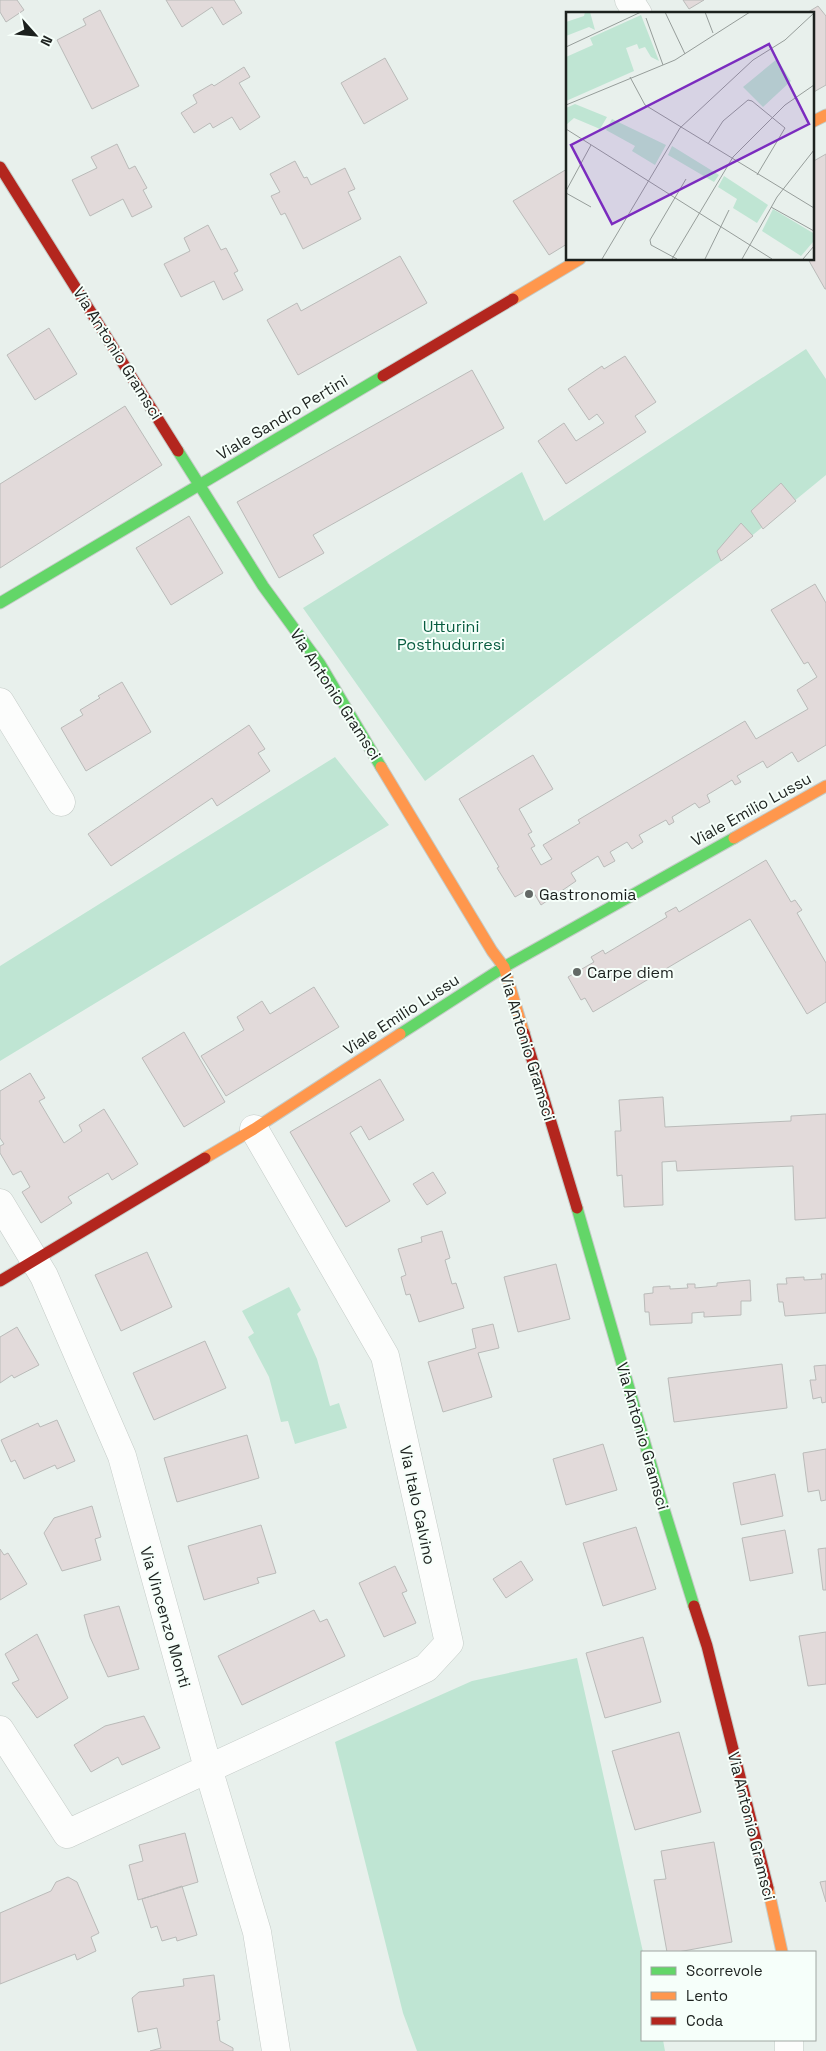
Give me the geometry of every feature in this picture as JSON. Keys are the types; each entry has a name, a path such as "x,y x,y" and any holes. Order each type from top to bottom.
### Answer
{"street":[{"path":"628,0 637,12"},
{"path":"814,121 826,114"},
{"name":"Via Antonio Gramsci","path":"0,167 201,484 263,586 320,664 492,951 504,967 590,1251 663,1506 707,1646 761,1854 782,1951"},
{"name":"Viale Sandro Pertini","path":"0,603 578,260"},
{"path":"0,702 61,802"},
{"name":"Viale Emilio Lussu","path":"0,1281 254,1129 504,967 826,786"},
{"name":"Via Italo Calvino","path":"208,1768 426,1668 449,1642 386,1356 254,1129"},
{"name":"Via Vincenzo Monti","path":"0,1203 44,1276 122,1456 208,1768 257,1932 276,2051"},
{"path":"0,1730 67,1834 208,1768"}],"green space":[{"name":"Utturini Posthudurresi","path":"806,349 826,379 826,475 721,561 425,781 303,608 522,472 544,521"},
{"path":"335,757 389,825 0,1061 0,966"},
{"path":"289,1287 301,1310 297,1314 317,1359 330,1406 339,1403 347,1428 295,1444 288,1421 281,1422 269,1377 248,1337 254,1333 242,1311"},
{"path":"577,1658 643,1951 641,1951 641,2041 663,2041 665,2051 417,2051 403,2013 335,1742 472,1681"}],"building":[{"path":"0,0 17,0 24,10 6,22 0,12"},
{"path":"166,0 234,0 242,13 223,25 212,7 182,27"},
{"path":"683,0 704,0 689,9"},
{"path":"818,6 826,16 826,85 814,92 814,12 808,12"},
{"path":"100,10 139,86 92,109 57,40 86,25 83,19"},
{"path":"385,58 408,99 364,124 341,83"},
{"path":"244,67 250,77 239,83 260,117 240,130 232,117 213,128 210,123 194,133 181,113 197,103 193,95 212,84 214,86"},
{"path":"117,144 129,169 135,166 147,188 143,190 152,207 132,217 123,199 90,216 72,180 97,168 91,157"},
{"path":"826,154 826,289 809,260 814,260 814,161"},
{"path":"295,161 304,178 307,177 311,185 345,168 355,189 348,192 361,219 303,249 285,213 281,215 271,196 280,192 270,174"},
{"path":"566,170 566,245 549,255 513,201"},
{"path":"208,225 221,250 226,248 238,271 234,273 243,290 223,300 214,281 181,297 164,264 190,251 184,238"},
{"path":"400,256 427,303 298,375 267,320 297,303 301,311"},
{"path":"49,328 77,374 35,400 7,355"},
{"path":"625,356 656,402 635,416 646,432 566,484 538,441 564,423 576,441 604,423 597,414 589,420 568,389 602,366 604,369"},
{"path":"472,370 504,428 313,535 324,553 279,578 237,502"},
{"path":"125,406 162,465 0,568 0,484"},
{"path":"781,483 796,501 763,529 751,511"},
{"path":"189,516 223,573 171,605 136,548"},
{"path":"741,523 753,536 721,561 717,551"},
{"path":"815,584 826,603 826,745 798,762 792,752 767,768 763,761 737,776 741,782 735,785 732,780 707,795 710,802 699,808 695,803 672,817 674,822 669,825 666,820 639,835 643,842 632,849 627,842 610,852 615,861 604,867 598,856 571,873 576,881 541,905 531,888 515,897 459,799 533,755 553,789 519,809 532,832 528,834 535,846 531,848 541,865 552,859 543,845 580,823 578,820 745,721 756,739 808,709 797,690 817,677 808,662 804,664 771,610"},
{"path":"122,682 151,732 86,771 61,728 83,715 80,710 100,698 98,696"},
{"path":"249,725 265,749 258,753 270,771 217,806 212,798 111,866 88,834"},
{"path":"766,860 791,902 795,900 802,910 797,913 826,963 826,1002 807,1014 750,919 593,1012 585,998 581,1000 568,977 594,962 591,957 603,950 605,954 667,917 665,913 676,907 679,912"},
{"path":"314,987 339,1027 226,1096 201,1056 244,1030 237,1017 262,1001 270,1014"},
{"path":"184,1032 225,1102 184,1127 142,1058"},
{"path":"30,1073 45,1098 39,1101 64,1143 82,1131 79,1125 104,1109 138,1164 112,1180 108,1173 68,1197 72,1203 41,1223 22,1192 30,1187 21,1171 13,1175 0,1153 0,1146 4,1144 0,1138 0,1091"},
{"path":"380,1079 404,1120 369,1140 361,1126 350,1133 390,1201 346,1227 290,1132"},
{"path":"663,1097 665,1127 791,1121 791,1116 826,1114 826,1218 795,1220 793,1166 677,1171 676,1161 662,1162 663,1205 624,1207 622,1175 617,1176 615,1131 621,1131 619,1100"},
{"path":"433,1172 446,1193 427,1205 413,1184"},
{"path":"442,1231 450,1258 445,1260 452,1284 456,1283 464,1308 419,1322 410,1294 406,1295 401,1277 406,1275 398,1249 422,1242 421,1237"},
{"path":"147,1252 172,1307 121,1331 95,1275"},
{"path":"556,1264 570,1319 518,1332 504,1277"},
{"path":"821,1274 826,1274 826,1313 785,1316 783,1302 779,1302 777,1284 787,1284 786,1278 822,1279"},
{"path":"750,1280 751,1301 741,1301 741,1315 704,1317 704,1312 692,1313 692,1323 650,1325 649,1312 645,1312 644,1294 653,1293 653,1287 670,1286 670,1289 688,1288 687,1284 695,1284 695,1288 717,1286 717,1283"},
{"path":"493,1324 499,1348 478,1353 492,1397 443,1412 428,1362 476,1348 472,1329"},
{"path":"17,1327 39,1365 14,1378 12,1375 0,1383 0,1337"},
{"path":"205,1341 226,1388 154,1420 133,1373"},
{"path":"782,1364 787,1408 674,1422 668,1378"},
{"path":"826,1365 826,1402 822,1403 821,1397 813,1399 810,1380 816,1380 814,1366"},
{"path":"57,1420 75,1461 57,1469 55,1465 24,1479 15,1460 11,1462 1,1440 38,1423 40,1427"},
{"path":"247,1435 259,1478 177,1502 164,1458"},
{"path":"603,1444 617,1490 566,1505 553,1459"},
{"path":"826,1449 826,1500 821,1501 819,1490 808,1492 803,1453"},
{"path":"775,1474 783,1516 741,1525 733,1483"},
{"path":"92,1506 101,1537 95,1539 101,1560 62,1571 44,1533 54,1518"},
{"path":"261,1525 276,1573 257,1578 259,1583 204,1600 188,1546"},
{"path":"636,1527 656,1589 603,1606 583,1543"},
{"path":"785,1530 793,1573 750,1581 742,1538"},
{"path":"826,1548 826,1590 823,1590 818,1549"},
{"path":"0,1549 4,1555 8,1553 27,1584 0,1600"},
{"path":"521,1561 533,1580 506,1598 493,1579"},
{"path":"395,1566 407,1591 402,1593 416,1623 384,1637 359,1583"},
{"path":"119,1606 139,1669 108,1677 90,1637 84,1615"},
{"path":"314,1610 320,1622 327,1619 345,1656 242,1705 218,1656"},
{"path":"826,1632 826,1684 808,1686 799,1636"},
{"path":"37,1634 68,1698 37,1718 12,1683 19,1680 5,1654"},
{"path":"643,1637 661,1702 605,1718 586,1653"},
{"path":"144,1716 160,1748 122,1765 118,1757 91,1772 74,1745 105,1726"},
{"path":"679,1732 701,1812 635,1830 612,1751"},
{"path":"185,1833 198,1882 138,1900 129,1865 143,1861 139,1845"},
{"path":"714,1842 732,1942 683,1951 667,1951 654,1880 666,1879 661,1851"},
{"path":"68,1877 77,1882 99,1933 91,1937 96,1951 77,1960 75,1954 0,1984 0,1913 51,1891 56,1882"},
{"path":"826,1881 826,1902 820,1882"},
{"path":"182,1886 197,1935 177,1941 176,1937 162,1941 157,1926 151,1928 142,1899"},
{"path":"214,1975 220,2020 217,2021 220,2041 233,2048 233,2051 150,2051 161,2048 157,2028 138,2032 132,1998 139,1992 184,1986 183,1979"}],"traffic: fast":[{"path":"0,603 383,376"},
{"path":"178,451 263,586 320,664 381,767"},
{"path":"400,1034 504,967 734,838"},
{"path":"577,1208 663,1506 694,1606"}],"traffic: slow":[{"path":"814,121 826,115"},
{"path":"513,299 578,260"},
{"path":"381,767 492,951 504,967 524,1033"},
{"path":"734,838 826,786"},
{"path":"205,1158 254,1129 400,1034"},
{"path":"768,1888 782,1951"}],"traffic: jam":[{"path":"0,167 178,451"},
{"path":"383,376 513,299"},
{"path":"524,1033 577,1208"},
{"path":"0,1281 205,1158"},
{"path":"694,1606 707,1646 768,1888"}],"place":[{"name":"Gastronomia","path":"529,894"},
{"name":"Carpe diem","path":"577,972"}]}
